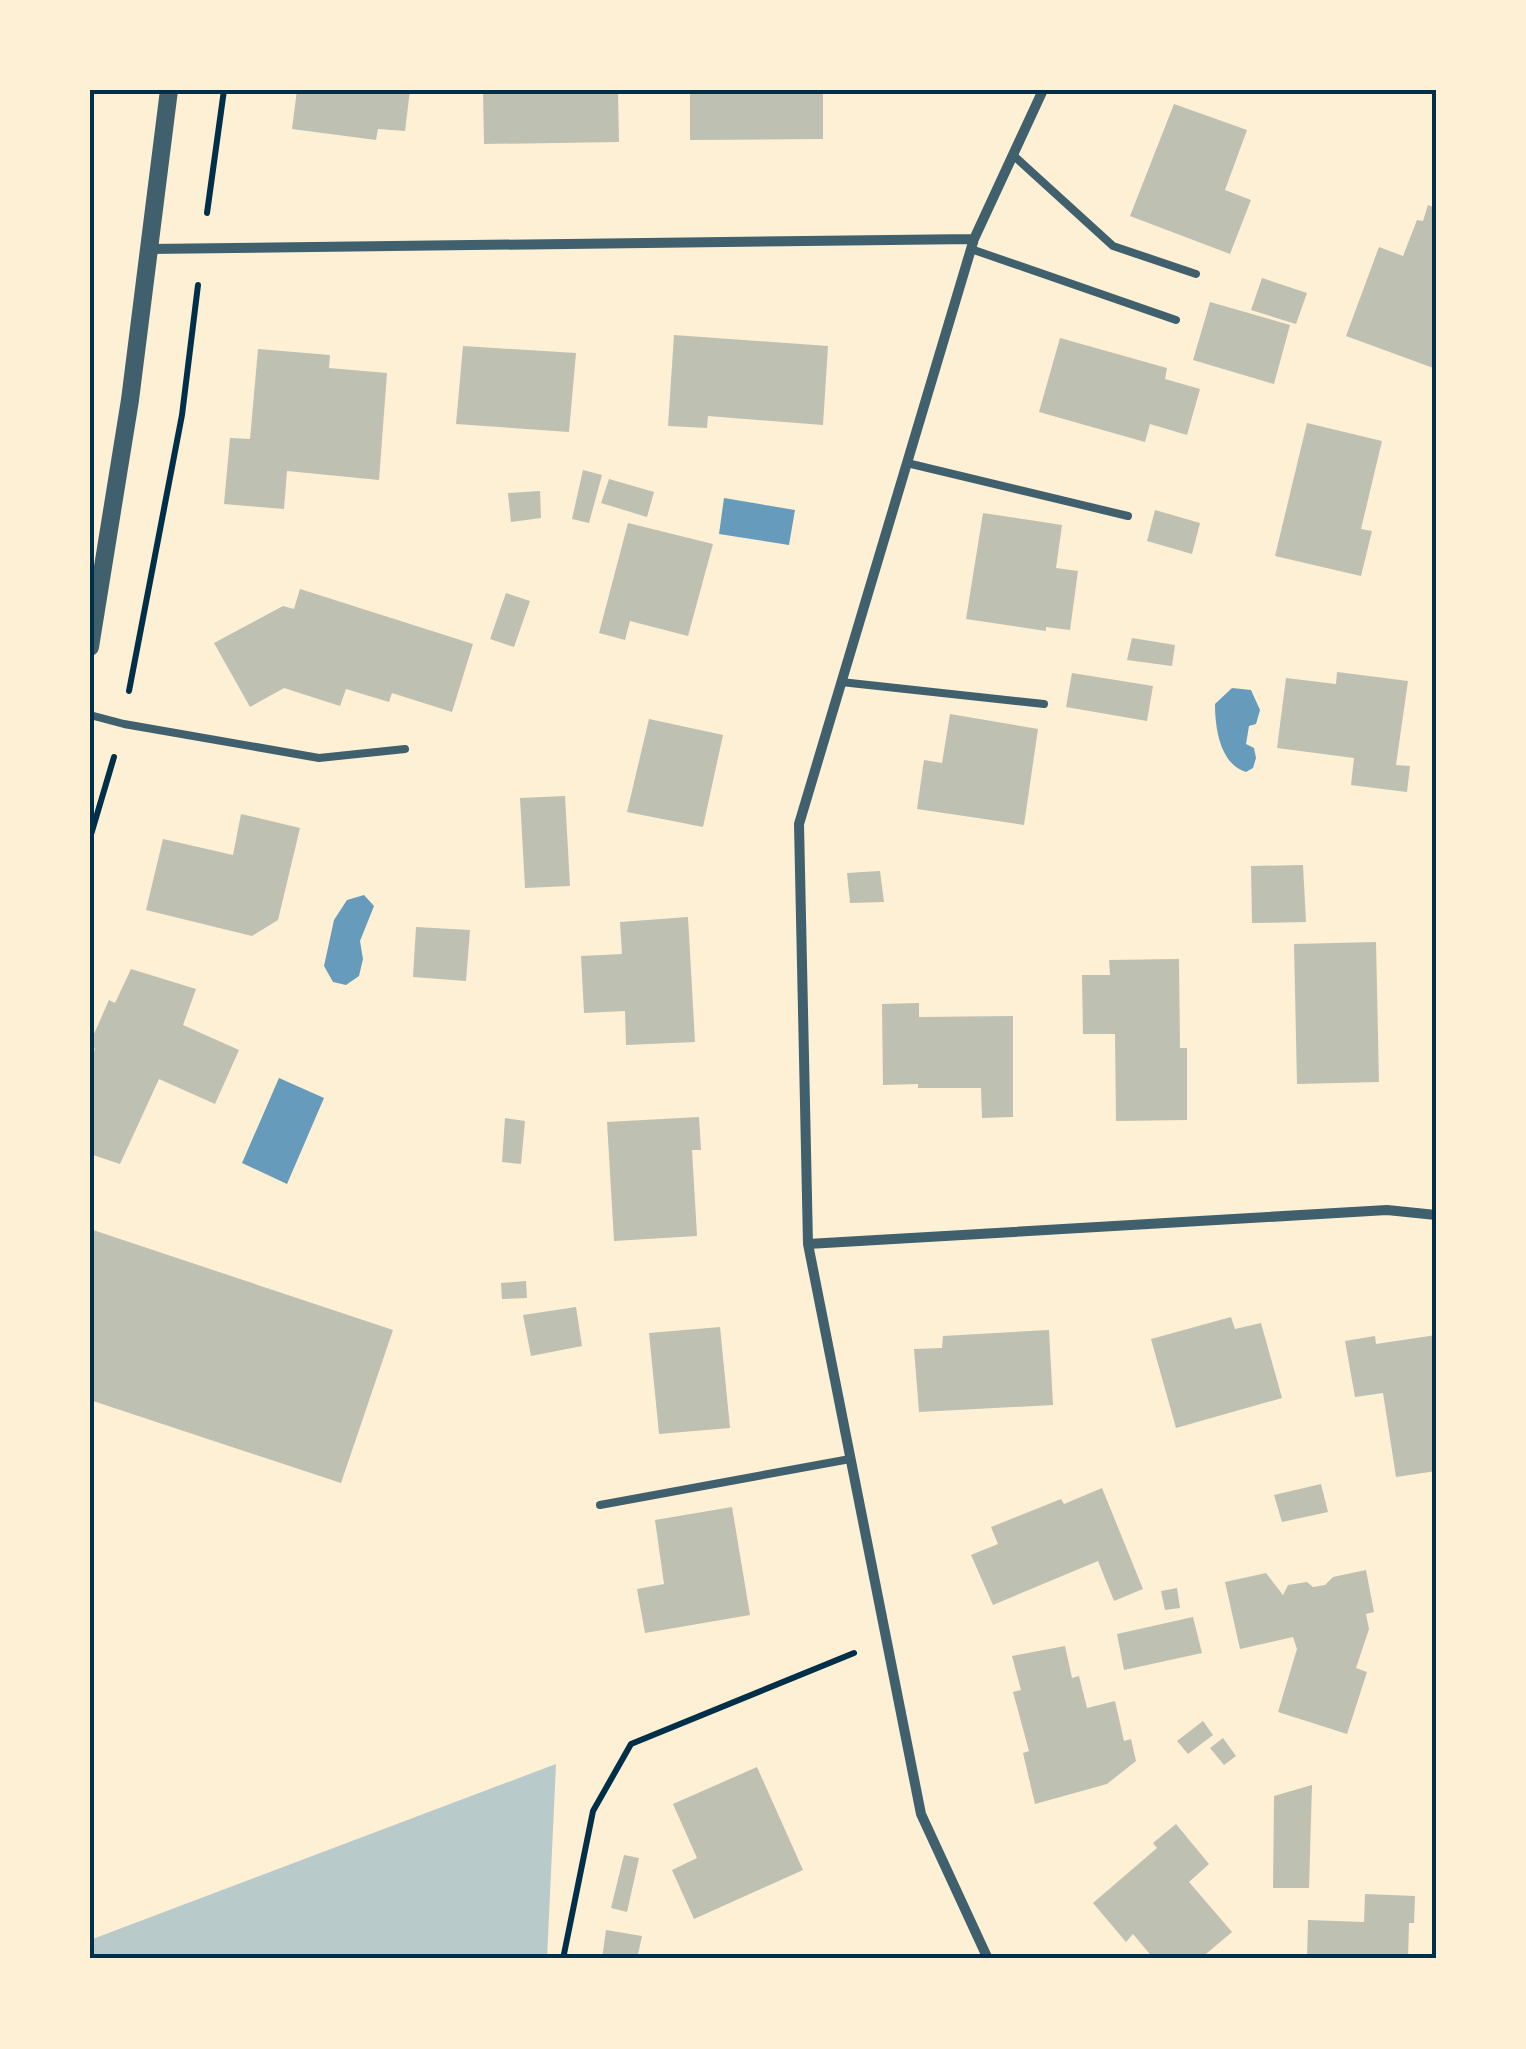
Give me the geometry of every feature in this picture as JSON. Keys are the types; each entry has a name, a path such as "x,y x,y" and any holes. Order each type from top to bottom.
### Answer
{"street":[{"path":"90,647 130,400 169,90"},
{"path":"988,1959 921,1814 808,1244 799,824 973,244 1043,90"},
{"path":"148,249 973,244"},
{"path":"808,1244 1387,1210 1436,1216"}],"lane":[{"path":"1013,155 1113,246 1196,274"},
{"path":"973,244 1176,320"},
{"path":"907,463 1128,516"},
{"path":"842,682 1044,704"},
{"path":"90,715 319,758 406,749"},
{"path":"600,1506 850,1459"}],"path":[{"path":"90,838 124,724 182,415 224,90"},
{"path":"563,1959 593,1811 631,1744 886,1640"}],"shaded area":[{"path":"556,1764 547,1959 90,1959 90,1940"}],"water":[{"path":"724,498 795,510 789,545 719,534"},
{"path":"1232,688 1251,690 1260,710 1256,724 1249,726 1246,744 1254,748 1256,758 1253,768 1246,772 1237,768 1225,753 1216,724 1215,704"},
{"path":"364,895 374,906 360,941 363,959 359,976 346,985 333,982 324,966 334,920 347,900"},
{"path":"279,1078 324,1098 287,1184 242,1163"}],"building":[{"path":"297,90 410,90 405,131 378,129 376,140 292,129"},
{"path":"483,90 618,90 619,142 484,144"},
{"path":"690,90 823,90 823,139 690,140"},
{"path":"1174,104 1247,130 1225,190 1251,200 1230,254 1130,216"},
{"path":"1428,205 1436,208 1436,369 1346,336 1379,247 1403,256 1417,220 1423,221"},
{"path":"1262,278 1307,293 1296,324 1251,310"},
{"path":"1210,302 1290,325 1274,384 1193,360"},
{"path":"674,335 828,346 823,425 708,416 707,428 668,426"},
{"path":"1060,338 1167,368 1165,379 1200,389 1187,435 1150,424 1145,442 1039,412"},
{"path":"463,346 576,353 569,432 456,424"},
{"path":"258,349 330,355 329,368 387,373 379,480 287,471 284,509 224,504 230,438 250,439"},
{"path":"1307,423 1382,441 1361,529 1372,531 1361,576 1275,556"},
{"path":"583,470 602,475 589,523 572,519"},
{"path":"609,479 654,492 647,517 601,503"},
{"path":"540,491 541,518 511,522 508,493"},
{"path":"1155,510 1200,523 1192,554 1147,541"},
{"path":"983,513 1062,525 1056,568 1078,571 1070,630 1046,627 1046,631 966,619"},
{"path":"628,523 713,544 688,636 630,621 625,640 599,633"},
{"path":"300,589 473,644 452,712 392,693 389,702 346,689 340,706 284,688 250,707 214,643 283,606 294,609"},
{"path":"506,593 530,601 514,647 490,639"},
{"path":"1132,638 1175,645 1172,666 1127,660"},
{"path":"1337,672 1408,681 1396,765 1410,766 1407,792 1351,785 1354,758 1277,748 1286,678 1336,684"},
{"path":"1072,673 1153,686 1147,721 1066,707"},
{"path":"950,714 1038,729 1024,825 917,809 924,760 942,763"},
{"path":"649,719 723,735 703,827 627,812"},
{"path":"565,796 570,886 525,888 520,798"},
{"path":"241,814 300,828 278,920 252,936 146,910 163,839 233,855"},
{"path":"1303,865 1306,922 1252,923 1251,866"},
{"path":"880,871 884,902 850,903 847,873"},
{"path":"688,917 695,1042 626,1045 625,1011 584,1013 581,956 622,954 620,922"},
{"path":"416,927 470,930 466,981 413,977"},
{"path":"1376,942 1379,1082 1297,1084 1294,944"},
{"path":"1179,959 1180,1048 1187,1048 1187,1120 1116,1121 1115,1034 1083,1034 1082,975 1110,975 1109,960"},
{"path":"131,969 196,989 183,1025 239,1050 215,1104 159,1079 120,1164 90,1154 90,1060 95,1049 90,1043 109,1000 115,1003"},
{"path":"919,1003 919,1017 1013,1016 1013,1117 982,1118 981,1088 883,1085 882,1004"},
{"path":"699,1117 701,1150 692,1150 697,1236 614,1241 607,1122"},
{"path":"505,1118 525,1121 521,1164 502,1162"},
{"path":"90,1229 393,1330 341,1483 90,1400"},
{"path":"526,1281 527,1298 502,1299 501,1283"},
{"path":"576,1307 582,1346 531,1356 523,1315"},
{"path":"1231,1317 1235,1329 1261,1323 1282,1398 1176,1428 1151,1339"},
{"path":"720,1327 730,1428 659,1434 649,1333"},
{"path":"1049,1330 1053,1405 919,1412 914,1349 942,1348 943,1336"},
{"path":"1436,1335 1436,1471 1396,1477 1383,1393 1355,1397 1345,1341 1375,1336 1376,1344"},
{"path":"1321,1484 1328,1512 1282,1522 1274,1495"},
{"path":"1102,1488 1143,1589 1114,1601 1098,1561 993,1605 971,1555 998,1544 991,1527 1061,1499 1064,1504"},
{"path":"732,1507 750,1615 645,1633 637,1589 664,1584 655,1520"},
{"path":"1366,1570 1374,1612 1366,1614 1369,1629 1356,1668 1367,1672 1347,1734 1278,1712 1297,1649 1293,1637 1240,1649 1225,1582 1266,1573 1283,1595 1288,1585 1325,1585 1333,1577"},
{"path":"1177,1588 1180,1608 1165,1610 1161,1591"},
{"path":"1193,1617 1202,1653 1124,1670 1117,1634"},
{"path":"1065,1646 1072,1678 1079,1676 1087,1708 1115,1701 1124,1741 1131,1739 1136,1761 1107,1784 1035,1804 1023,1753 1029,1751 1013,1692 1021,1690 1012,1656"},
{"path":"1203,1721 1213,1735 1188,1754 1177,1741"},
{"path":"1223,1738 1236,1756 1224,1765 1210,1748"},
{"path":"757,1767 803,1870 694,1919 672,1870 697,1858 673,1804"},
{"path":"1312,1785 1309,1888 1273,1888 1274,1796"},
{"path":"1176,1824 1209,1864 1189,1882 1232,1932 1200,1959 1154,1959 1133,1934 1126,1942 1093,1903 1157,1848 1153,1843"},
{"path":"624,1855 639,1858 627,1912 611,1908"},
{"path":"1365,1894 1415,1896 1408,1959 1307,1959 1308,1920 1364,1922"},
{"path":"606,1930 642,1936 637,1959 602,1959"}]}
